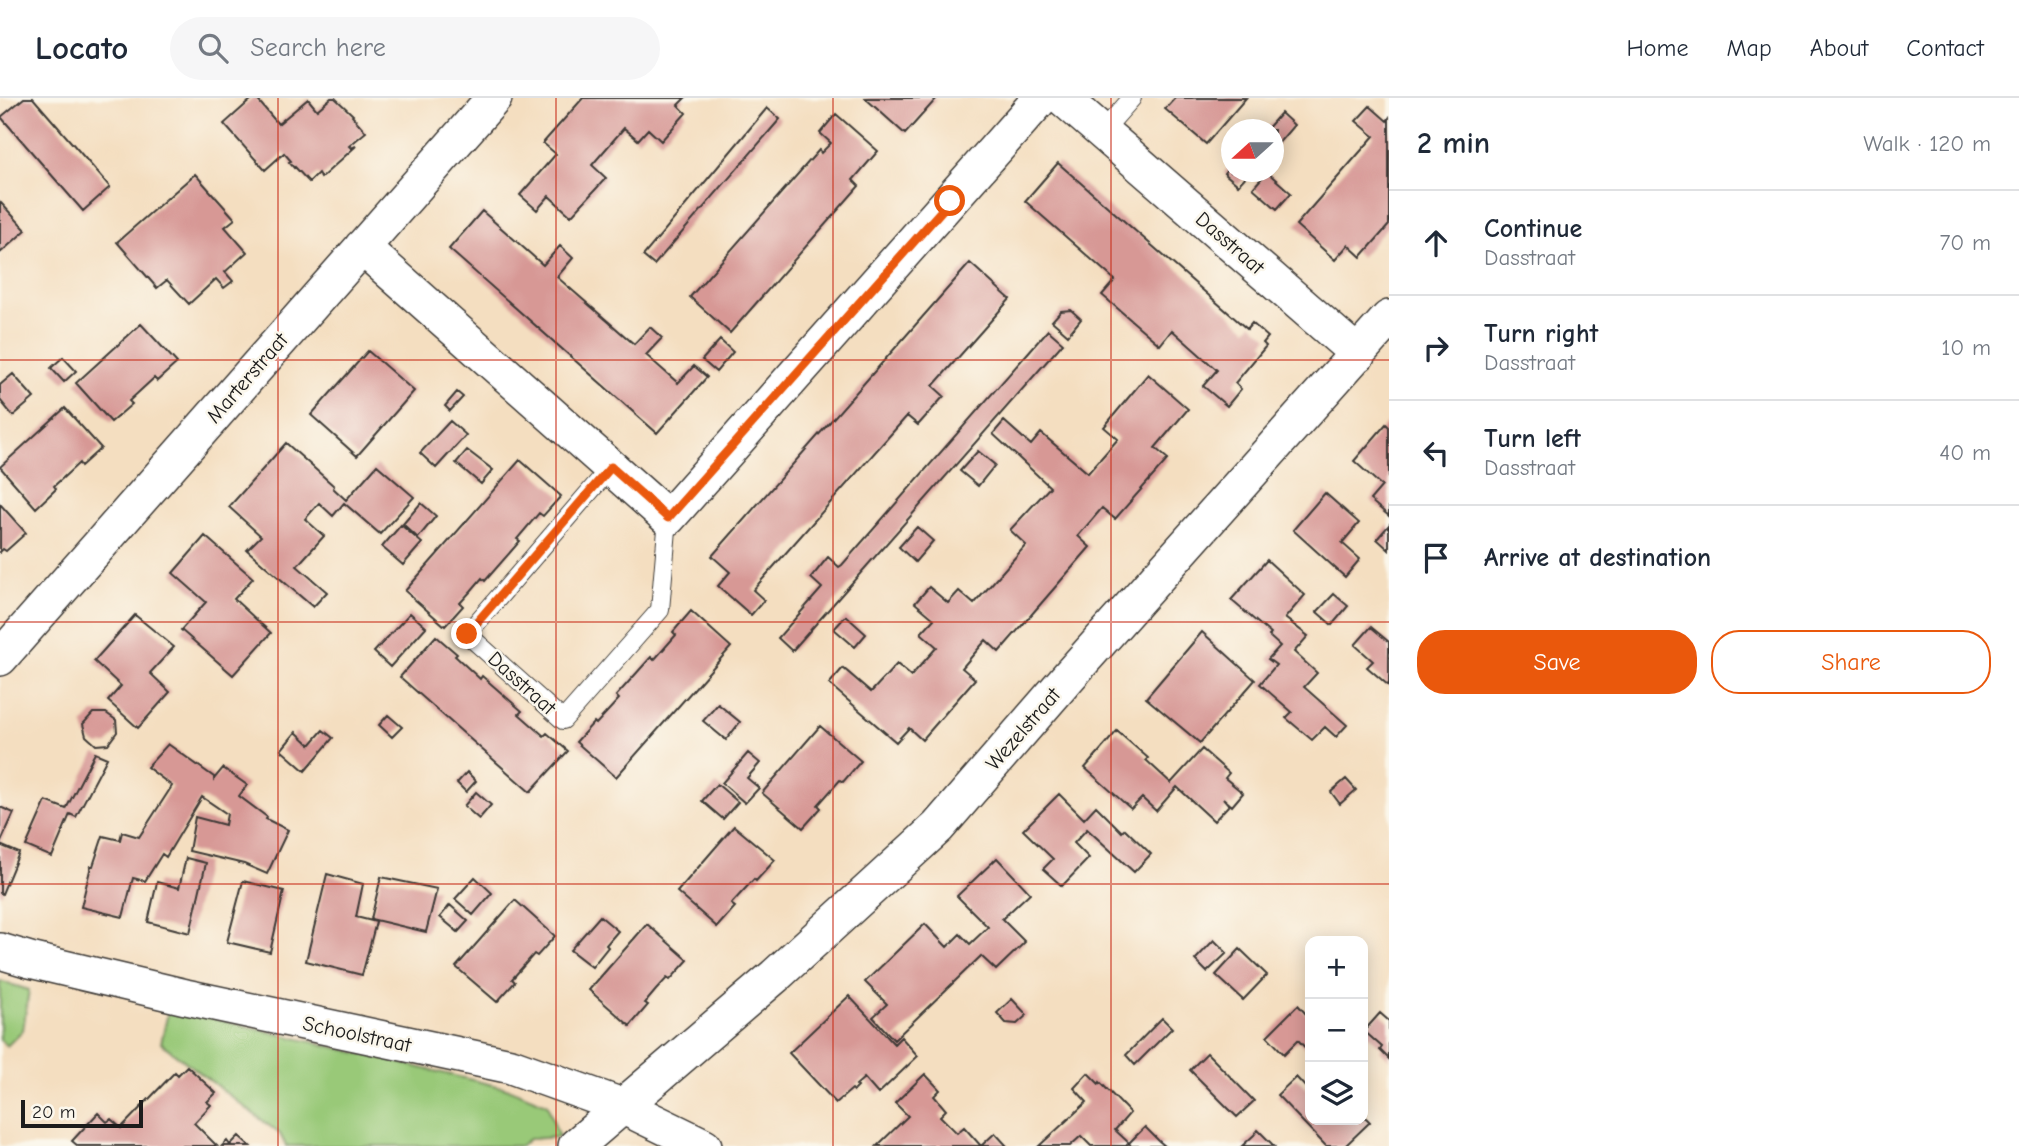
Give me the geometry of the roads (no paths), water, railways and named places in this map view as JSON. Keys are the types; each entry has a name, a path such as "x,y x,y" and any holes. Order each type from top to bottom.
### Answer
{"street":[{"name":"Marterstraat","path":"0,658 494,98"},
{"path":"362,247 668,518 1041,98"},
{"name":"Dasstraat","path":"1063,98 1358,354"},
{"name":"Wezelstraat","path":"576,1146 775,976 938,827 1389,318"},
{"name":"Schoolstraat","path":"0,951 186,997 512,1066 622,1106 704,1146"}],"lane":[{"path":"1102,132 1132,98"},
{"name":"Dasstraat","path":"611,467 467,634 563,720 660,610 668,518"}]}
